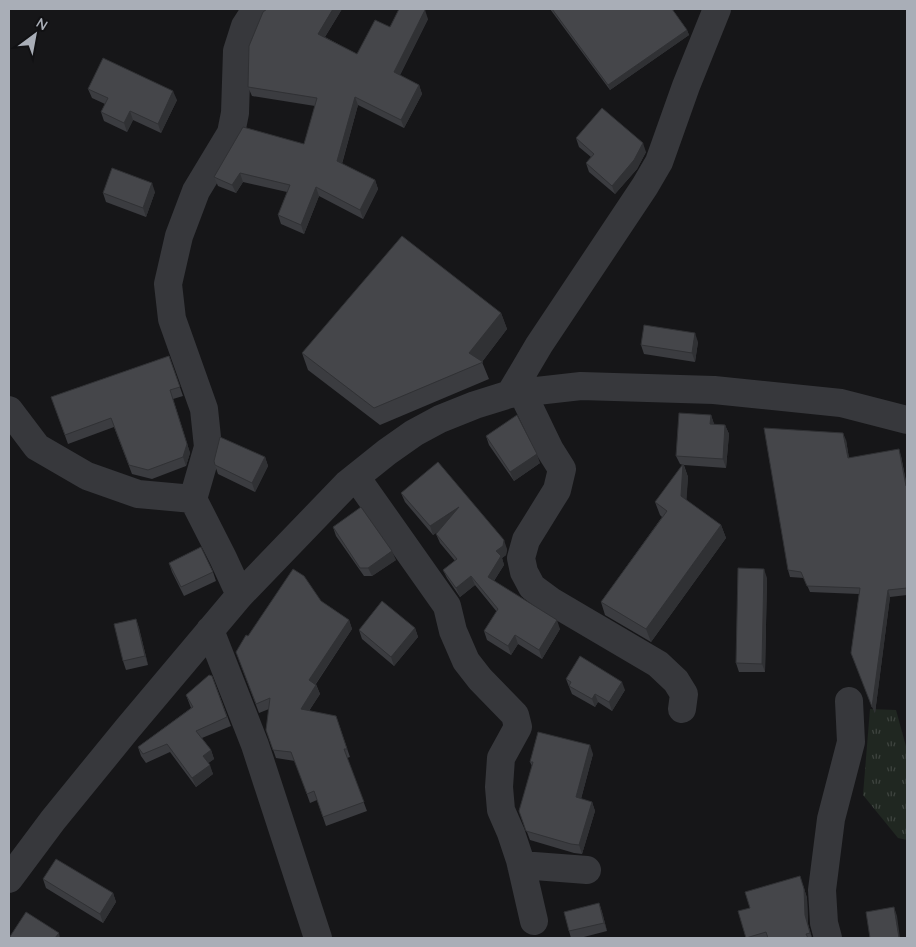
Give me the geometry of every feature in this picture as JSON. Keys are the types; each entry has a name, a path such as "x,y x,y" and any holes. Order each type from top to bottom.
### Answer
{"street":[{"path":"240,595 193,499 208,447 204,409 172,319 168,284 179,236 196,191 232,133 236,113 237,51 245,26 256,9"},
{"path":"516,393 539,345 659,162 686,86 717,9"},
{"path":"9,879 53,820 240,595 356,477 414,433 440,419 466,408 516,393 581,386 714,390 842,403 907,420"},
{"path":"516,393 562,469 557,490 526,540 521,558 524,572 532,587 552,601 658,664 676,681 684,694 682,709"},
{"path":"9,410 37,447 87,476 138,494 193,499"},
{"path":"356,477 447,606 454,631 466,661 480,679 515,715 518,727 501,758 499,787 501,810 521,864 534,921"},
{"path":"210,630 255,745 318,938"},
{"path":"828,938 824,923 822,890 831,819 851,742 849,701"},
{"path":"521,864 587,870"}],"green space":[{"path":"870,709 896,710 907,750 907,840 898,838 863,795"}],"building":[{"path":"267,9 333,9 318,34 357,54 375,20 390,27 399,9 425,10 394,72 419,85 401,120 355,97 337,161 375,180 360,210 316,187 301,225 278,215 290,185 240,173 232,185 214,177 243,127 304,144 317,98 248,87 249,46 263,12"},
{"path":"552,9 672,9 687,30 608,85"},
{"path":"103,58 173,91 158,124 130,111 124,123 101,112 108,98 88,89"},
{"path":"602,108 643,143 634,160 612,186 586,163 594,154 576,138"},
{"path":"112,168 152,183 143,208 103,193"},
{"path":"402,236 501,313 469,353 483,362 374,408 302,353"},
{"path":"644,325 695,333 692,353 641,345"},
{"path":"169,356 180,387 170,390 187,444 183,457 148,470 129,465 111,418 65,435 51,397"},
{"path":"679,413 711,415 710,424 725,425 723,459 676,456"},
{"path":"517,415 537,454 510,472 486,436"},
{"path":"764,428 843,433 848,458 899,449 907,486 907,588 888,590 872,707 851,653 860,588 807,586 801,572 788,570"},
{"path":"220,437 265,457 252,483 215,465 214,461"},
{"path":"438,462 504,540 503,546 496,551 501,556 488,577 557,620 539,650 515,635 508,646 484,631 498,609 471,576 456,588 443,570 457,559 436,534 459,507 430,526 401,493"},
{"path":"683,464 681,496 721,525 646,629 601,602 667,511 655,502"},
{"path":"361,507 392,551 368,568 360,568 333,527"},
{"path":"201,547 213,572 181,587 169,563"},
{"path":"738,568 764,569 762,664 736,663"},
{"path":"293,569 304,576 321,601 349,620 309,680 316,685 301,709 336,716 347,749 344,749 364,802 323,817 314,791 307,794 291,752 273,750 266,730 270,698 256,704 236,652"},
{"path":"382,601 415,628 391,657 359,630"},
{"path":"136,619 145,656 123,661 114,624"},
{"path":"580,656 622,682 609,702 595,694 592,699 569,686 571,682 566,679"},
{"path":"209,675 212,676 227,717 196,731 211,750 203,756 210,765 192,778 167,744 143,754 138,747 193,707 186,695"},
{"path":"538,732 590,745 576,797 592,802 579,845 526,831 519,811 533,762 530,762"},
{"path":"56,859 113,893 100,914 43,879"},
{"path":"800,876 804,889 805,915 810,933 806,934 808,938 768,938 766,932 746,938 738,911 750,908 745,892"},
{"path":"599,903 604,923 569,931 564,912"},
{"path":"894,907 899,938 870,938 866,912"},
{"path":"26,912 59,933 55,938 9,938"}]}
